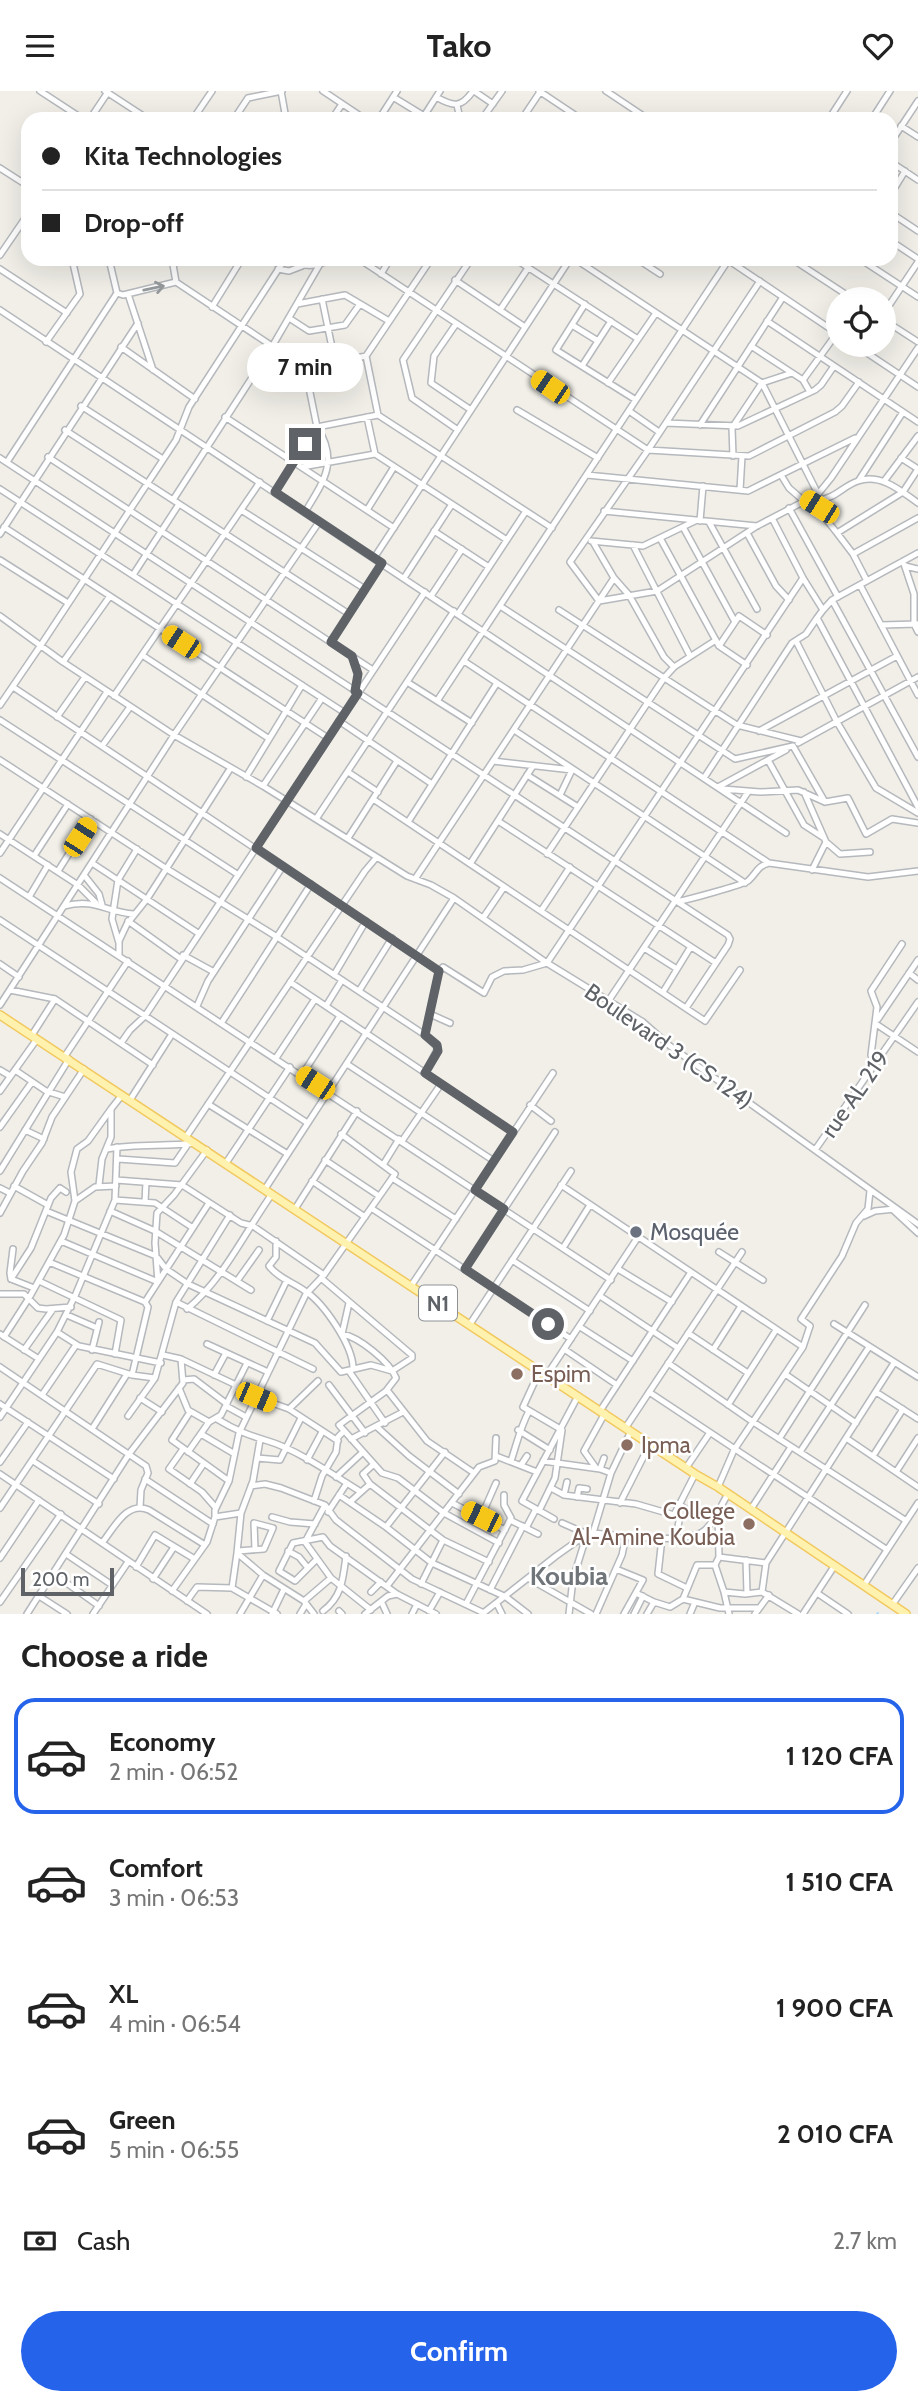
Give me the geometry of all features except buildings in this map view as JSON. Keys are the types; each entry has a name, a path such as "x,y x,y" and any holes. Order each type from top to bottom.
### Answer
{"main road":[{"name":"N1","path":"0,1015 695,1474 728,1493 906,1614"}],"street":[{"path":"40,91 72,112"},
{"path":"198,112 212,91"},
{"path":"239,112 248,98 278,91 284,112"},
{"path":"323,91 354,112"},
{"path":"429,112 438,94 448,104 457,105 465,102 474,91 493,104"},
{"path":"487,112 502,91"},
{"path":"526,112 540,91 571,112"},
{"path":"606,91 638,112"},
{"path":"834,112 847,91"},
{"path":"876,112 890,91"},
{"path":"94,112 107,92 137,112"},
{"path":"383,112 395,94 419,112"},
{"path":"898,131 918,100"},
{"path":"337,112 342,104"},
{"path":"457,105 458,112"},
{"path":"901,126 918,137"},
{"path":"898,166 918,180"},
{"path":"0,168 21,182"},
{"path":"898,182 905,171"},
{"path":"898,218 918,231"},
{"path":"0,255 21,229"},
{"path":"896,295 918,261 898,246"},
{"path":"46,342 80,294 74,266"},
{"path":"7,462 117,293 111,266"},
{"path":"174,266 177,282 305,367 366,356"},
{"path":"212,307 237,266"},
{"path":"0,705 163,459 195,399 280,266"},
{"path":"278,269 289,271 300,266"},
{"path":"133,575 162,530 225,417 273,345 319,266"},
{"path":"369,266 648,450 743,456 768,447 835,412 859,382"},
{"path":"381,274 386,266"},
{"path":"378,415 366,356 426,266"},
{"path":"458,430 412,398 402,359 466,266"},
{"path":"525,266 638,338"},
{"path":"374,558 567,266"},
{"path":"583,266 762,383 819,497 819,507 853,554 867,581"},
{"path":"648,266 660,274"},
{"path":"437,701 725,266"},
{"path":"738,266 826,325"},
{"path":"803,266 835,287"},
{"path":"871,266 918,297"},
{"path":"500,310 528,268"},
{"path":"0,269 67,313"},
{"path":"455,280 525,327"},
{"path":"599,601 570,562 760,281"},
{"path":"117,293 128,294 177,282"},
{"path":"128,294 153,370"},
{"path":"297,304 345,295 389,321"},
{"path":"700,425 783,297"},
{"path":"322,299 335,362"},
{"path":"289,318 309,331 345,325 360,304"},
{"path":"585,304 556,350 636,400"},
{"path":"0,310 786,833"},
{"path":"608,383 656,313"},
{"path":"582,366 611,321"},
{"path":"767,321 918,422"},
{"path":"0,534 81,406 138,323"},
{"path":"456,324 435,356 431,383 471,410"},
{"path":"572,325 598,341"},
{"path":"819,497 918,345 896,329"},
{"path":"751,346 803,380 810,392"},
{"path":"121,347 195,399"},
{"path":"803,380 826,349"},
{"path":"874,357 918,387"},
{"path":"666,423 732,428 810,392 821,385 834,366"},
{"path":"305,367 317,427 329,455 324,481 305,512"},
{"path":"733,456 732,428 762,383 792,373"},
{"path":"81,406 163,459"},
{"path":"517,410 598,458"},
{"path":"629,411 659,432"},
{"path":"599,601 657,591 789,508 805,500 831,498 859,480 903,412"},
{"path":"275,492 317,427 378,415 552,527"},
{"path":"225,417 394,527"},
{"path":"367,417 375,454 507,540"},
{"path":"65,431 349,614"},
{"path":"587,475 748,491 858,436"},
{"path":"885,480 918,436"},
{"path":"302,467 375,454"},
{"path":"740,490 743,456"},
{"path":"48,457 373,670"},
{"path":"0,458 728,935 730,942 686,1008"},
{"path":"837,533 903,492 918,469 901,458"},
{"path":"367,509 394,467"},
{"path":"781,475 789,488 819,507"},
{"path":"859,480 885,480 918,503"},
{"path":"114,697 260,482"},
{"path":"698,521 703,486"},
{"path":"0,489 345,713"},
{"path":"404,578 452,504"},
{"path":"789,508 838,597"},
{"path":"241,510 365,589"},
{"path":"316,820 407,682 526,511"},
{"path":"604,512 757,526"},
{"path":"772,518 823,610"},
{"path":"853,554 918,518"},
{"path":"584,541 643,546 698,521"},
{"path":"0,1005 174,735 320,522"},
{"path":"709,522 757,609"},
{"path":"4,527 328,738"},
{"path":"682,527 735,622"},
{"path":"434,531 489,567"},
{"path":"747,533 776,586 789,600"},
{"path":"660,538 717,643 747,665"},
{"path":"593,542 614,578 629,595 664,657 674,667"},
{"path":"633,545 690,656"},
{"path":"431,596 462,549"},
{"path":"704,778 792,643 806,634 832,600 904,564 918,553"},
{"path":"0,560 68,603"},
{"path":"331,642 382,563"},
{"path":"904,564 918,569"},
{"path":"904,564 914,594 918,632"},
{"path":"415,879 614,578"},
{"path":"425,1035 439,971 443,967 484,993 492,977 504,971 523,970 547,963 803,578"},
{"path":"860,586 918,695"},
{"path":"121,1043 145,1016 219,900 345,713 356,692 425,592"},
{"path":"63,662 110,596"},
{"path":"832,600 918,757"},
{"path":"500,606 735,759 793,746"},
{"path":"559,610 737,725 801,741"},
{"name":"Boulevard 3 (CS 124)","path":"0,615 63,662 174,735 263,786 376,857 454,898 547,963 643,1022 670,1046 894,1209"},
{"path":"547,854 674,667 717,643 739,616 767,635"},
{"path":"817,618 916,798 918,807"},
{"path":"881,625 916,624"},
{"path":"796,641 837,722 876,787 918,813"},
{"path":"142,655 268,737"},
{"path":"352,656 358,674 356,692"},
{"path":"759,731 897,656"},
{"path":"464,661 769,863"},
{"path":"57,717 85,677"},
{"path":"719,788 918,677"},
{"path":"407,682 472,723"},
{"path":"408,822 497,683"},
{"path":"246,777 302,685"},
{"path":"13,687 439,971"},
{"path":"0,853 107,692"},
{"path":"263,786 322,698"},
{"path":"102,746 130,707"},
{"path":"0,720 237,874"},
{"path":"339,721 432,785"},
{"path":"514,730 572,771 745,883"},
{"path":"793,746 825,802"},
{"path":"768,759 804,825 840,854 870,852"},
{"path":"0,760 167,869 278,937 425,1035 437,1045 438,1051 425,1073"},
{"path":"348,838 397,761"},
{"path":"493,761 572,771"},
{"path":"470,864 533,766"},
{"path":"119,943 128,922 167,869 230,769"},
{"path":"560,795 572,771"},
{"path":"348,772 377,792"},
{"path":"527,775 578,807"},
{"path":"719,788 748,792 804,792 825,802 848,798 866,834 892,819 918,823"},
{"path":"609,1000 748,792"},
{"path":"804,792 825,840 812,870"},
{"path":"373,799 705,1021 740,970"},
{"path":"34,856 68,804"},
{"path":"58,871 91,820"},
{"path":"498,821 716,963"},
{"path":"0,834 78,885 99,904"},
{"path":"119,955 119,943 113,923 118,880 137,849"},
{"path":"118,1159 175,1163 229,1072 376,857"},
{"path":"92,863 198,933"},
{"path":"676,901 688,901 745,883 760,866 769,863 868,877 918,871"},
{"path":"29,897 48,865"},
{"path":"197,1006 214,972 284,866"},
{"path":"541,911 569,867"},
{"path":"84,875 99,894 99,904"},
{"path":"0,878 611,1280"},
{"path":"222,1022 311,884"},
{"path":"483,918 504,887"},
{"path":"187,1309 205,1292 250,1225 286,1153 454,898"},
{"path":"64,906 79,902 99,904 134,914"},
{"path":"0,920 306,1122"},
{"path":"334,975 366,921"},
{"path":"128,922 182,957 214,972"},
{"path":"359,991 392,938"},
{"path":"874,1066 871,1055 877,1004 871,993 902,944"},
{"path":"663,992 690,947"},
{"path":"645,948 677,969"},
{"path":"876,1023 918,960"},
{"path":"0,1171 88,1021 128,961"},
{"path":"0,964 19,977"},
{"path":"909,974 918,980"},
{"path":"326,1006 342,980"},
{"path":"290,982 513,1132"},
{"path":"10,990 55,999 153,1065"},
{"path":"0,1091 35,1037 55,999"},
{"path":"276,1058 315,999"},
{"name":"rue AL 219","path":"815,1150 918,1002"},
{"path":"430,1014 450,1023"},
{"path":"302,1075 340,1016"},
{"path":"876,1023 918,1052"},
{"path":"130,1100 172,1034"},
{"path":"347,1064 494,1161"},
{"path":"226,1163 290,1067"},
{"path":"0,1213 44,1139 52,1117 84,1069"},
{"path":"0,1070 10,1076"},
{"path":"15,1070 47,1092 65,1097"},
{"path":"411,1286 553,1073"},
{"path":"0,1127 32,1082"},
{"path":"383,1165 441,1084"},
{"path":"39,1359 2,1335 29,1298 61,1241 75,1201 71,1172 77,1149 88,1141 122,1095"},
{"path":"208,1104 286,1153"},
{"path":"530,1105 551,1121"},
{"path":"99,1185 102,1159 111,1137 111,1109"},
{"path":"295,1209 357,1111"},
{"path":"25,1130 44,1139"},
{"path":"465,1269 555,1132"},
{"path":"172,1591 193,1558 205,1545 216,1508 229,1481 239,1433 308,1292 322,1277 395,1174 341,1134"},
{"path":"107,1149 189,1141"},
{"path":"0,1417 71,1307 115,1200 117,1147"},
{"path":"158,1282 156,1216 207,1150"},
{"path":"326,1160 379,1196"},
{"path":"470,1324 570,1171"},
{"path":"392,1178 456,1219"},
{"path":"312,1181 365,1217"},
{"path":"14,1186 68,1220 156,1256 166,1269 188,1284 319,1346 341,1372 371,1365 392,1371 412,1358 412,1355 322,1277 275,1241 182,1185 146,1182 99,1185 75,1201"},
{"path":"145,1202 146,1182"},
{"path":"561,1185 803,1347"},
{"path":"0,1188 10,1193"},
{"path":"11,1279 31,1248 51,1198 60,1188 66,1192"},
{"path":"718,1487 734,1450 803,1347 810,1326 801,1318 842,1256 856,1223 870,1203 872,1192"},
{"path":"115,1200 162,1206 193,1228"},
{"path":"145,1302 209,1203"},
{"path":"563,1248 590,1205"},
{"path":"371,1208 571,1339"},
{"path":"861,1217 875,1211 894,1209 918,1224"},
{"path":"894,1209 918,1233"},
{"path":"110,1211 155,1231 251,1290"},
{"path":"128,1416 155,1378 176,1303 230,1215"},
{"path":"562,1430 523,1406 544,1373 580,1327 638,1237"},
{"path":"61,1241 158,1282"},
{"path":"275,1241 276,1257 269,1266 274,1273 308,1292 342,1334 357,1339 392,1371 396,1378 387,1390 338,1423 382,1473 398,1478 444,1513 499,1543"},
{"path":"11,1279 13,1249"},
{"path":"237,1281 259,1250"},
{"path":"719,1252 763,1280"},
{"path":"569,1614 571,1576 603,1501 628,1429 649,1392 742,1252"},
{"path":"512,1260 590,1311"},
{"path":"49,1262 145,1302 148,1311 138,1359 130,1375 92,1429"},
{"path":"618,1269 672,1302"},
{"path":"598,1469 584,1451 617,1385 691,1272"},
{"path":"11,1279 34,1288"},
{"path":"38,1280 121,1320 115,1355"},
{"path":"267,1321 287,1280"},
{"path":"0,1294 24,1294 38,1308 71,1307"},
{"path":"600,1296 678,1348"},
{"path":"176,1303 313,1369"},
{"path":"349,1303 342,1334 352,1355 351,1370 386,1423"},
{"path":"779,1439 865,1305"},
{"path":"713,1350 741,1306"},
{"path":"24,1350 53,1309"},
{"path":"67,1315 98,1325 92,1350"},
{"path":"834,1324 918,1377"},
{"path":"580,1327 633,1361"},
{"path":"728,1405 776,1330"},
{"path":"57,1332 76,1345 92,1350 161,1363"},
{"path":"688,1333 748,1373"},
{"path":"207,1344 268,1372"},
{"path":"42,1395 76,1345"},
{"path":"800,1453 869,1347"},
{"path":"564,1349 617,1385"},
{"path":"214,1375 226,1353"},
{"path":"163,1355 181,1359 236,1385"},
{"path":"27,1614 129,1454 179,1388 183,1380 181,1359"},
{"path":"216,1508 202,1492 169,1469 209,1422 217,1419 227,1405 247,1363"},
{"path":"668,1363 752,1422 905,1520"},
{"path":"683,1599 724,1611 757,1611 766,1593 766,1563 894,1363"},
{"path":"0,1508 97,1364 130,1375 155,1378"},
{"path":"0,1367 146,1466 148,1473 141,1490 140,1507"},
{"path":"785,1374 856,1423"},
{"path":"183,1380 194,1379 246,1417"},
{"path":"289,1409 318,1381"},
{"path":"329,1385 365,1433"},
{"path":"179,1388 191,1412 209,1422"},
{"path":"387,1390 427,1441 474,1473"},
{"path":"649,1392 886,1549"},
{"path":"876,1392 918,1419"},
{"path":"554,1519 522,1501 578,1396"},
{"path":"256,1397 289,1409 338,1441"},
{"path":"140,1398 162,1412"},
{"path":"0,1404 114,1479"},
{"path":"873,1457 903,1409"},
{"path":"512,1461 518,1445 519,1430 529,1411"},
{"path":"191,1412 172,1440 229,1481"},
{"path":"351,1439 403,1412"},
{"path":"257,1458 278,1461 301,1418"},
{"path":"217,1419 239,1433 267,1440 284,1448 360,1492"},
{"path":"0,1462 28,1422"},
{"path":"377,1427 459,1494"},
{"path":"519,1430 550,1450"},
{"path":"490,1590 524,1527 551,1488 558,1464 562,1430"},
{"path":"314,1501 325,1471 335,1455 338,1437 344,1431"},
{"path":"307,1460 323,1432"},
{"path":"201,1434 233,1453"},
{"path":"686,1468 709,1434"},
{"path":"372,1592 399,1570 474,1473 482,1465 495,1462 496,1438"},
{"path":"846,1438 918,1487"},
{"path":"896,1472 918,1438"},
{"path":"232,1588 241,1513 251,1486 260,1440"},
{"path":"620,1503 650,1444"},
{"path":"751,1509 791,1447"},
{"path":"336,1477 363,1452"},
{"path":"386,1527 445,1452"},
{"path":"496,1456 537,1472"},
{"path":"521,1465 527,1456"},
{"path":"598,1469 604,1458"},
{"path":"33,1461 99,1504"},
{"path":"544,1461 611,1473"},
{"path":"190,1484 204,1464"},
{"path":"374,1464 363,1474 370,1484 443,1540 489,1562"},
{"path":"0,1474 208,1614"},
{"path":"551,1488 564,1495 636,1504 674,1515 695,1474"},
{"path":"145,1479 213,1524"},
{"path":"564,1495 567,1482"},
{"path":"328,1512 346,1483"},
{"path":"481,1517 496,1483"},
{"path":"251,1486 265,1484 281,1488 325,1505 328,1512 399,1570 421,1584 483,1613 590,1534"},
{"path":"350,1502 370,1484"},
{"path":"577,1497 579,1488 587,1489"},
{"path":"562,1523 590,1534 676,1538 704,1531 728,1493"},
{"path":"466,1604 510,1520 504,1505 504,1495"},
{"path":"339,1496 386,1527 432,1563 506,1597 528,1614"},
{"path":"0,1558 39,1500"},
{"path":"452,1503 505,1530"},
{"path":"864,1585 918,1504"},
{"path":"305,1542 325,1505"},
{"path":"680,1505 689,1511"},
{"path":"102,1543 129,1509 140,1507 205,1545"},
{"path":"718,1511 719,1557 715,1565 724,1592 724,1611"},
{"path":"215,1517 241,1513"},
{"path":"0,1602 61,1514"},
{"path":"272,1517 315,1524"},
{"path":"510,1520 538,1534"},
{"path":"676,1538 679,1521"},
{"path":"237,1552 264,1549 273,1528 254,1523 256,1549"},
{"path":"136,1567 155,1535 193,1558"},
{"path":"528,1578 593,1614 616,1569 626,1536"},
{"path":"317,1559 295,1581 279,1571 293,1543 323,1538 397,1594 433,1612 440,1592"},
{"path":"662,1538 658,1574 687,1588"},
{"path":"421,1584 443,1540"},
{"path":"305,1542 331,1578 342,1585 368,1612 388,1596 397,1594"},
{"path":"153,1579 174,1547"},
{"path":"288,1551 299,1557 308,1568"},
{"path":"237,1552 263,1575 305,1603 314,1614"},
{"path":"66,1554 112,1585"},
{"path":"323,1611 336,1599 342,1585 346,1556"},
{"path":"719,1557 766,1563"},
{"path":"746,1560 747,1593"},
{"path":"93,1614 128,1562"},
{"path":"636,1593 670,1607 683,1599 696,1565 715,1565"},
{"path":"803,1614 835,1565"},
{"path":"616,1569 643,1579 624,1614"},
{"path":"892,1605 918,1569"},
{"path":"54,1574 99,1606"},
{"path":"240,1614 263,1575"},
{"path":"300,1614 305,1603 331,1578"},
{"path":"187,1601 197,1587 232,1588 274,1613 277,1599 284,1589"},
{"path":"724,1592 766,1593 798,1614"},
{"path":"817,1593 848,1614"},
{"path":"39,1595 67,1614"},
{"path":"634,1614 643,1596"},
{"path":"647,1614 654,1602"},
{"path":"690,1614 695,1602"},
{"path":"382,1603 387,1614"},
{"path":"412,1614 417,1604"},
{"path":"497,1604 502,1614"},
{"path":"832,1614 837,1607"}],"place":[{"name":"Mosquée","path":"636,1232"},
{"name":"Espim","path":"517,1374"},
{"name":"Ipma","path":"627,1445"},
{"name":"College Al-Amine Koubia","path":"749,1524"}],"district":[{"name":"Koubia","path":"569,1576"}],"route":[{"path":"305,444 275,492 382,563 331,642 352,656 358,674 355,691 358,693 256,848 439,971 425,1035 437,1045 438,1051 425,1073 513,1132 475,1190 504,1209 465,1269 548,1324"}]}
